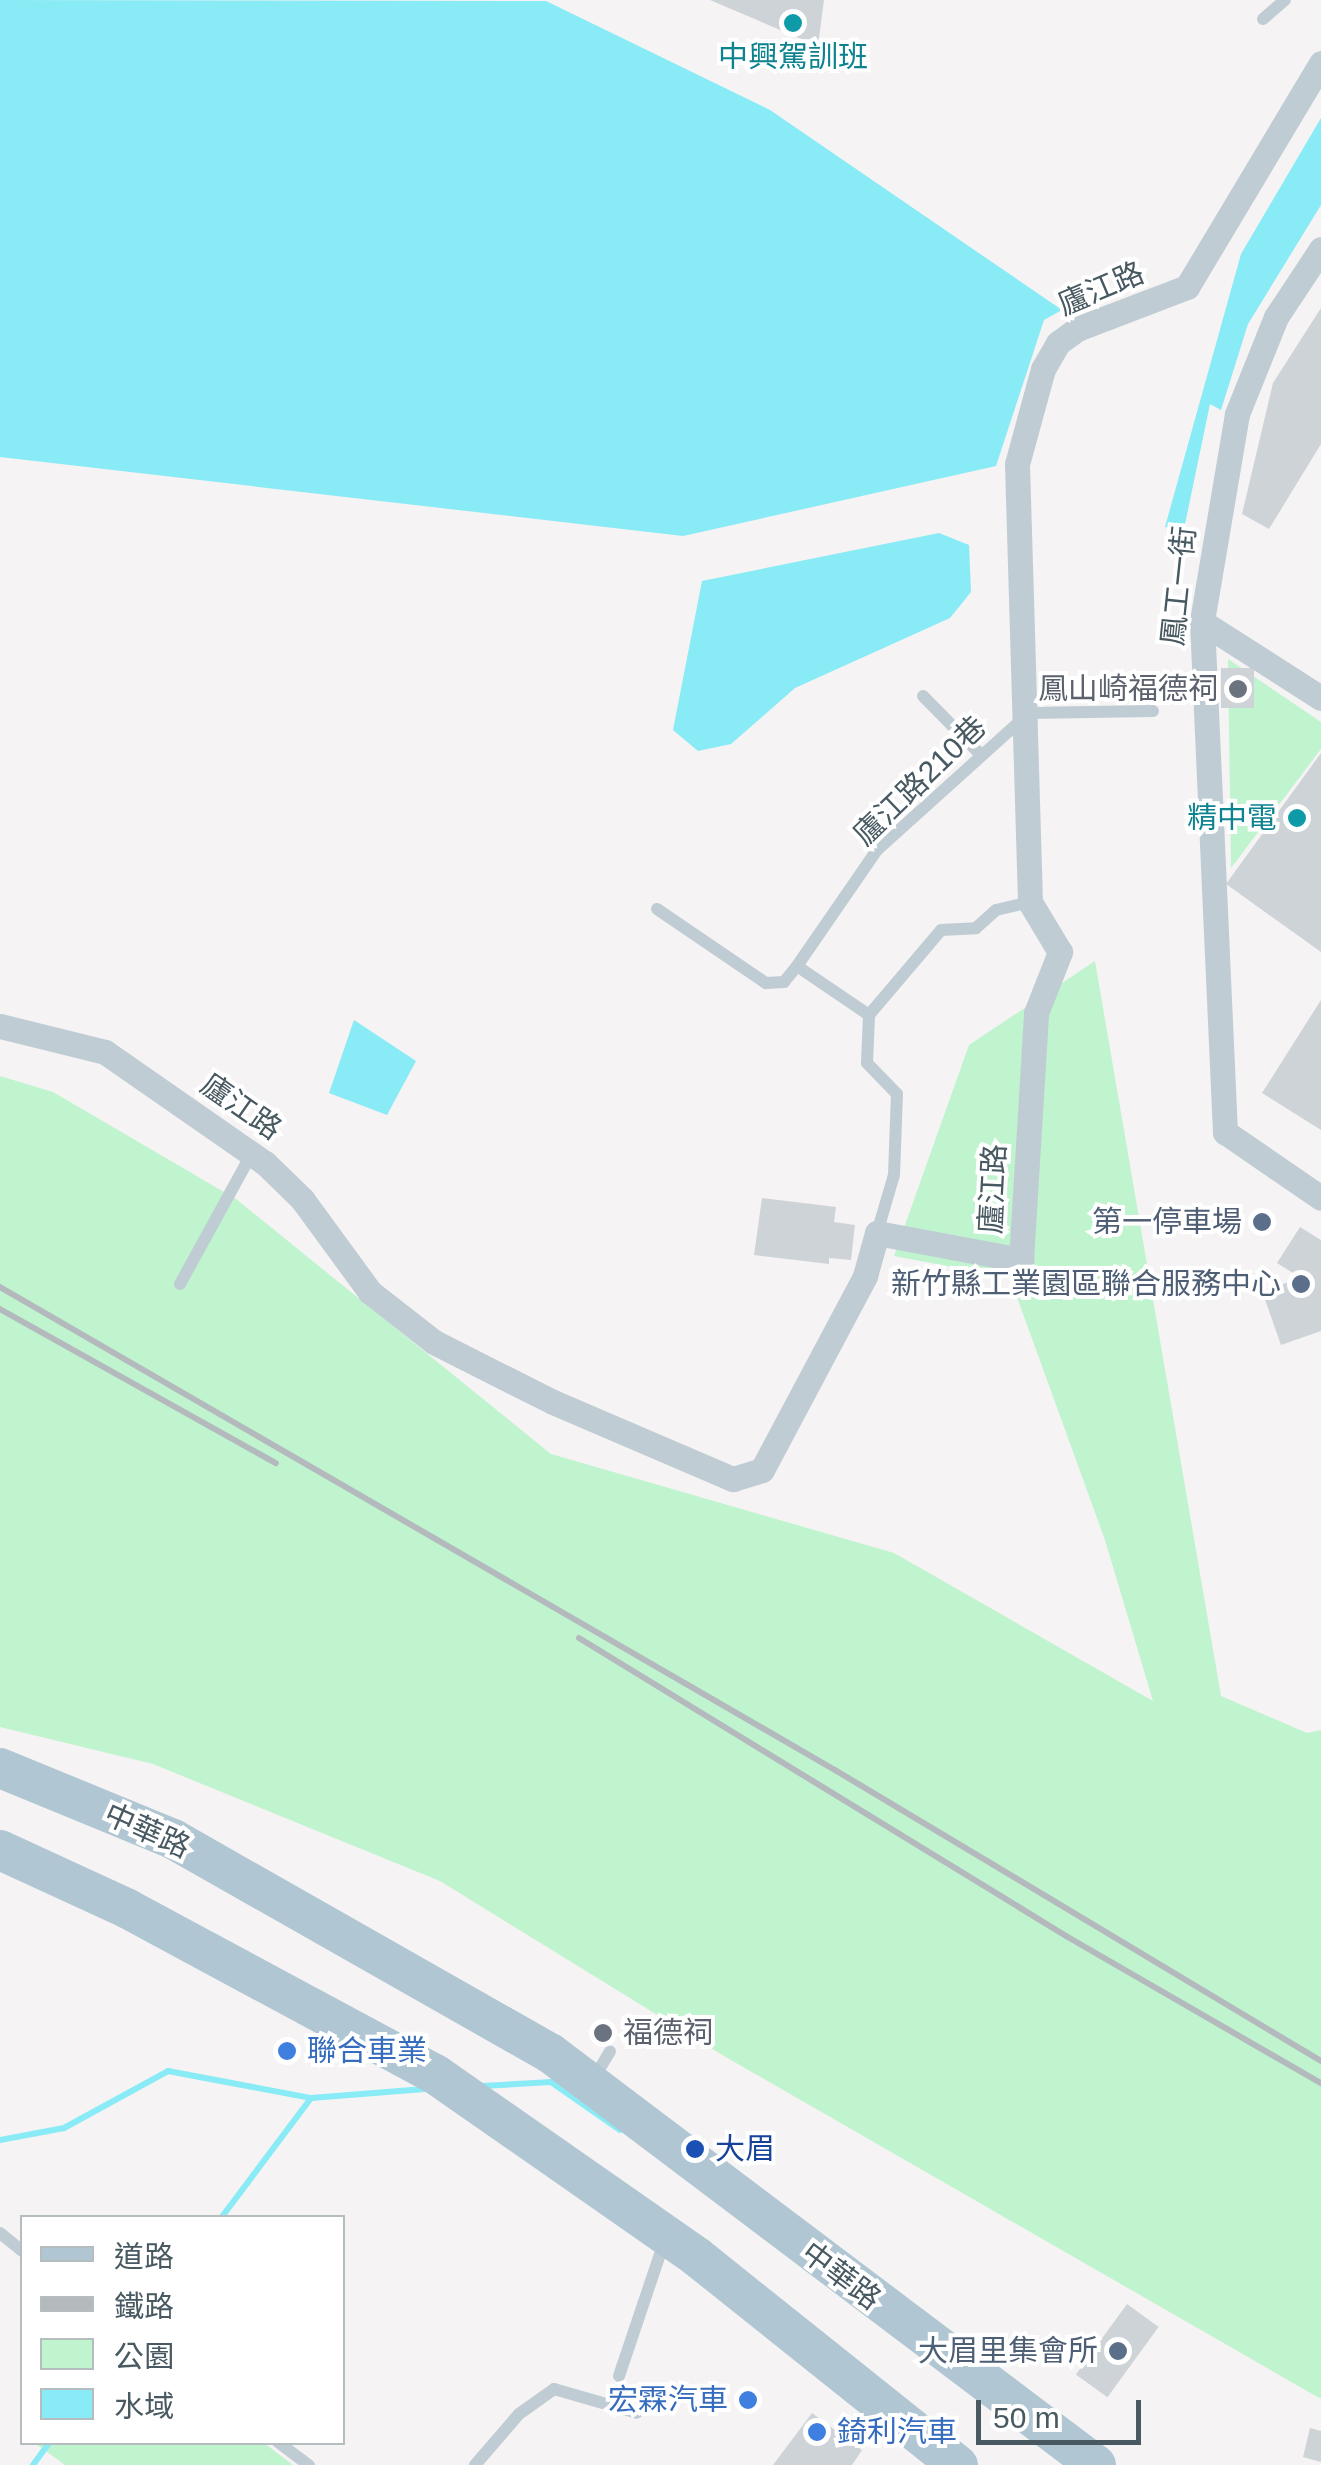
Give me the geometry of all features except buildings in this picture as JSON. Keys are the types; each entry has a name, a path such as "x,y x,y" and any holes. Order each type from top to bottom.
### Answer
{"main road":[{"name":"中華路","path":"0,1768 173,1839 550,2053 602,2066 749,2197 1096,2465"},
{"path":"6,1859 128,1909 435,2074 666,2235 958,2465"}],"street":[{"name":"廬江路","path":"0,1026 105,1052 252,1153 302,1199 370,1292 434,1342 553,1402 733,1479 762,1470 779,1447 864,1276 877,1233 1022,1260 1036,1012 1060,952 1030,902 1029,713 1018,464 1043,370 1058,343 1077,330 1186,287 1321,62"},
{"name":"鳳工一街","path":"1321,249 1276,317 1236,414 1202,622 1225,1132 1321,1198"},
{"path":"1202,622 1321,698"}],"lane":[{"path":"1263,19 1285,0"},
{"path":"923,696 980,754"},
{"path":"1029,713 1153,711"},
{"name":"廬江路210巷","path":"798,966 877,850 1029,713"},
{"path":"877,1233 894,1176 897,1094 867,1063 869,1015 941,930 976,928 996,910 1030,902"},
{"path":"657,909 766,983 784,982 798,966 869,1015"},
{"path":"180,1284 252,1153"},
{"path":"0,2233 20,2249"},
{"path":"619,2376 666,2235"},
{"path":"475,2465 519,2414 554,2389 637,2413"},
{"path":"282,2445 309,2465"}],"green space":[{"path":"1228,659 1321,722 1321,749 1231,868"},
{"path":"1095,961 1221,1696 1307,1733 1321,1730 1321,2399 724,2056 440,1881 153,1764 0,1727 0,1076 53,1092 236,1199 551,1454 894,1553 1153,1701 1105,1540 1010,1278 894,1256 969,1045"},
{"path":"38,2445 267,2445 293,2465 65,2465"}],"water":[{"path":"0,0 546,1 770,110 1062,310 1044,320 996,466 683,536 0,457"},
{"path":"1321,118 1321,205 1248,324 1221,410 1210,404 1184,529 1165,527 1241,254"},
{"path":"939,533 969,545 971,592 950,618 795,688 731,744 698,751 673,730 702,581"},
{"path":"354,1020 416,1061 387,1115 329,1093"}],"waterway":[{"path":"0,2140 64,2128 168,2071 311,2098 425,2089"},
{"path":"482,2086 551,2082 620,2130"},
{"path":"223,2215 311,2098"},
{"path":"33,2465 48,2445"}],"railway":[{"path":"0,1287 835,1770 1321,2061"},
{"path":"0,1309 276,1463"},
{"path":"579,1638 1066,1936 1321,2083"}],"place":[{"name":"中興駕訓班","path":"793,23"},
{"name":"鳳山崎福德祠","path":"1238,689"},
{"name":"精中電","path":"1297,818"},
{"name":"第一停車場","path":"1262,1222"},
{"name":"新竹縣工業園區聯合服務中心","path":"1301,1284"},
{"name":"福德祠","path":"603,2033"},
{"name":"聯合車業","path":"287,2051"},
{"name":"大眉","path":"695,2149"},
{"name":"大眉里集會所","path":"1118,2351"},
{"name":"宏霖汽車","path":"748,2400"},
{"name":"錡利汽車","path":"817,2432"}]}
